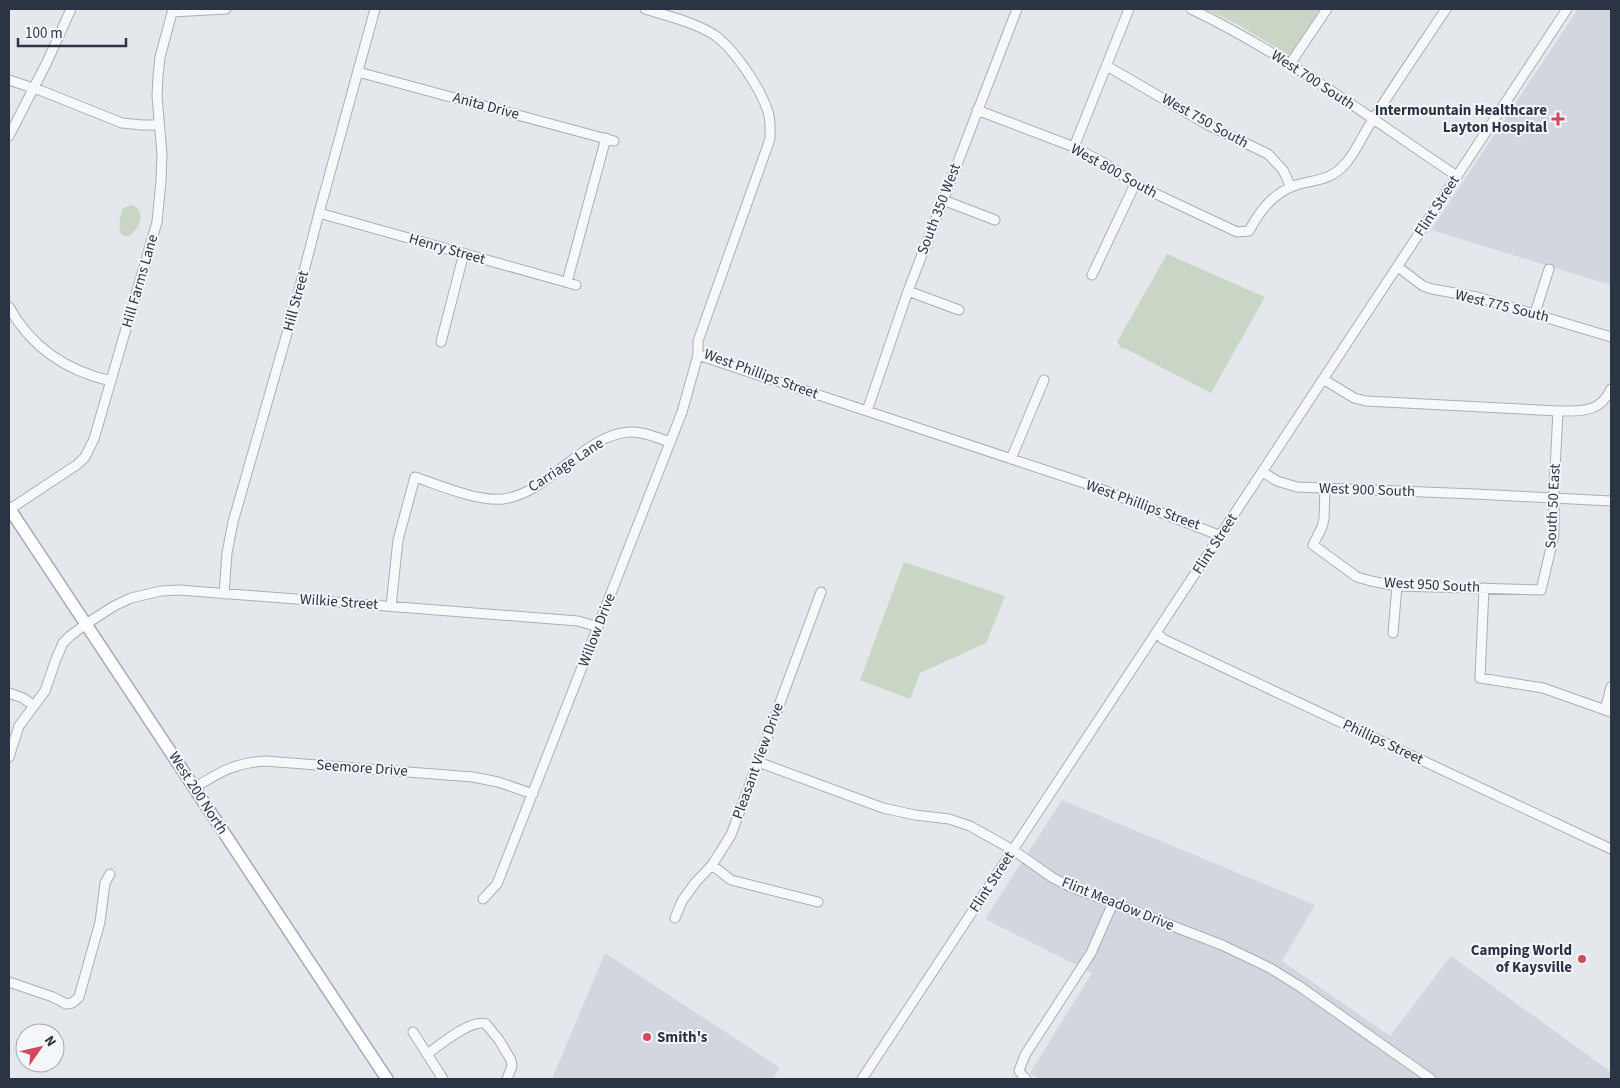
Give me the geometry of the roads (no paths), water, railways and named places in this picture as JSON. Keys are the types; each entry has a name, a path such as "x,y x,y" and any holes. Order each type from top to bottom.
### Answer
{"main road":[{"name":"West 200 North","path":"9,509 386,1079"}],"street":[{"path":"9,136 47,62 70,9"},
{"path":"173,10 226,9"},
{"name":"Hill Street","path":"224,594 227,554 233,522 296,302 375,9"},
{"name":"West Phillips Street","path":"645,9 695,25 714,35 731,50 757,87 769,114 770,139 698,342 698,355 1090,485 1221,536"},
{"name":"South 350 West","path":"866,411 908,291 1017,9"},
{"path":"1074,147 1129,9"},
{"name":"West 700 South","path":"1191,9 1237,32 1290,64 1457,176"},
{"path":"1290,64 1327,9"},
{"path":"1291,187 1324,180 1346,163 1446,9"},
{"name":"Flint Street","path":"862,1079 1567,9"},
{"name":"Hill Farms Lane","path":"9,509 71,469 85,457 94,439 136,299 156,222 162,172 157,96 160,57 173,10"},
{"name":"West 750 South","path":"1107,66 1208,124 1268,154 1283,170 1291,187"},
{"name":"Anita Drive","path":"358,72 610,140 593,186 572,283"},
{"path":"9,80 122,123 142,126 159,125"},
{"name":"West 800 South","path":"977,110 1074,147 1106,164 1135,184 1237,232 1249,230 1272,198 1291,187"},
{"path":"1092,275 1135,184"},
{"path":"943,200 995,220"},
{"name":"Henry Street","path":"319,213 572,283"},
{"path":"441,342 464,254"},
{"name":"West 775 South","path":"1398,267 1423,286 1432,289 1477,297 1611,337"},
{"path":"1535,313 1549,269"},
{"path":"908,291 959,310"},
{"path":"9,307 23,329 36,344 51,355 81,373 111,381"},
{"name":"Willow Drive","path":"483,900 498,884 682,412 698,355"},
{"path":"1323,379 1354,398 1366,401 1558,411 1580,411 1593,408 1602,403 1611,388"},
{"path":"1012,459 1044,380"},
{"name":"South 50 East","path":"1501,588 1541,590 1554,535 1558,411"},
{"name":"Carriage Lane","path":"391,606 398,540 415,477 484,499 503,499 534,488 598,442 616,434 630,432 645,434 670,442"},
{"name":"West 900 South","path":"1262,472 1277,481 1297,487 1611,501"},
{"name":"West 950 South","path":"1325,488 1324,518 1322,527 1313,545 1357,576 1371,582 1397,586 1501,588"},
{"path":"1393,633 1397,586"},
{"path":"1484,588 1480,678 1543,688 1608,711 1611,687"},
{"name":"Wilkie Street","path":"9,757 19,726 45,691 63,643 86,624 114,606 146,593 179,590 578,621 598,627"},
{"name":"Pleasant View Drive","path":"675,918 682,901 694,883 712,865 731,835 821,592"},
{"name":"Phillips Street","path":"1157,633 1163,639 1611,849"},
{"path":"9,693 22,698 34,706"},
{"name":"Seemore Drive","path":"194,788 225,769 247,762 265,761 473,777 498,782 533,794"},
{"name":"Flint Meadow Drive","path":"758,762 883,808 915,815 949,819 970,826 1012,850 1053,878 1222,945 1270,968 1299,986 1431,1079"},
{"path":"712,865 731,880 818,902"},
{"path":"9,982 53,997 66,1004 72,1003 80,993 100,922 105,883 110,874"},
{"path":"1026,1079 1020,1072 1026,1055 1091,953 1113,903"},
{"path":"427,1054 471,1025 482,1022 486,1024 504,1047 511,1060 512,1066 507,1079"},
{"path":"413,1032 443,1079"}],"place":[{"name":"Intermountain Healthcare Layton Hospital","path":"1558,119"},
{"name":"Camping World of Kaysville","path":"1582,959"},
{"name":"Smith's","path":"647,1037"}]}
